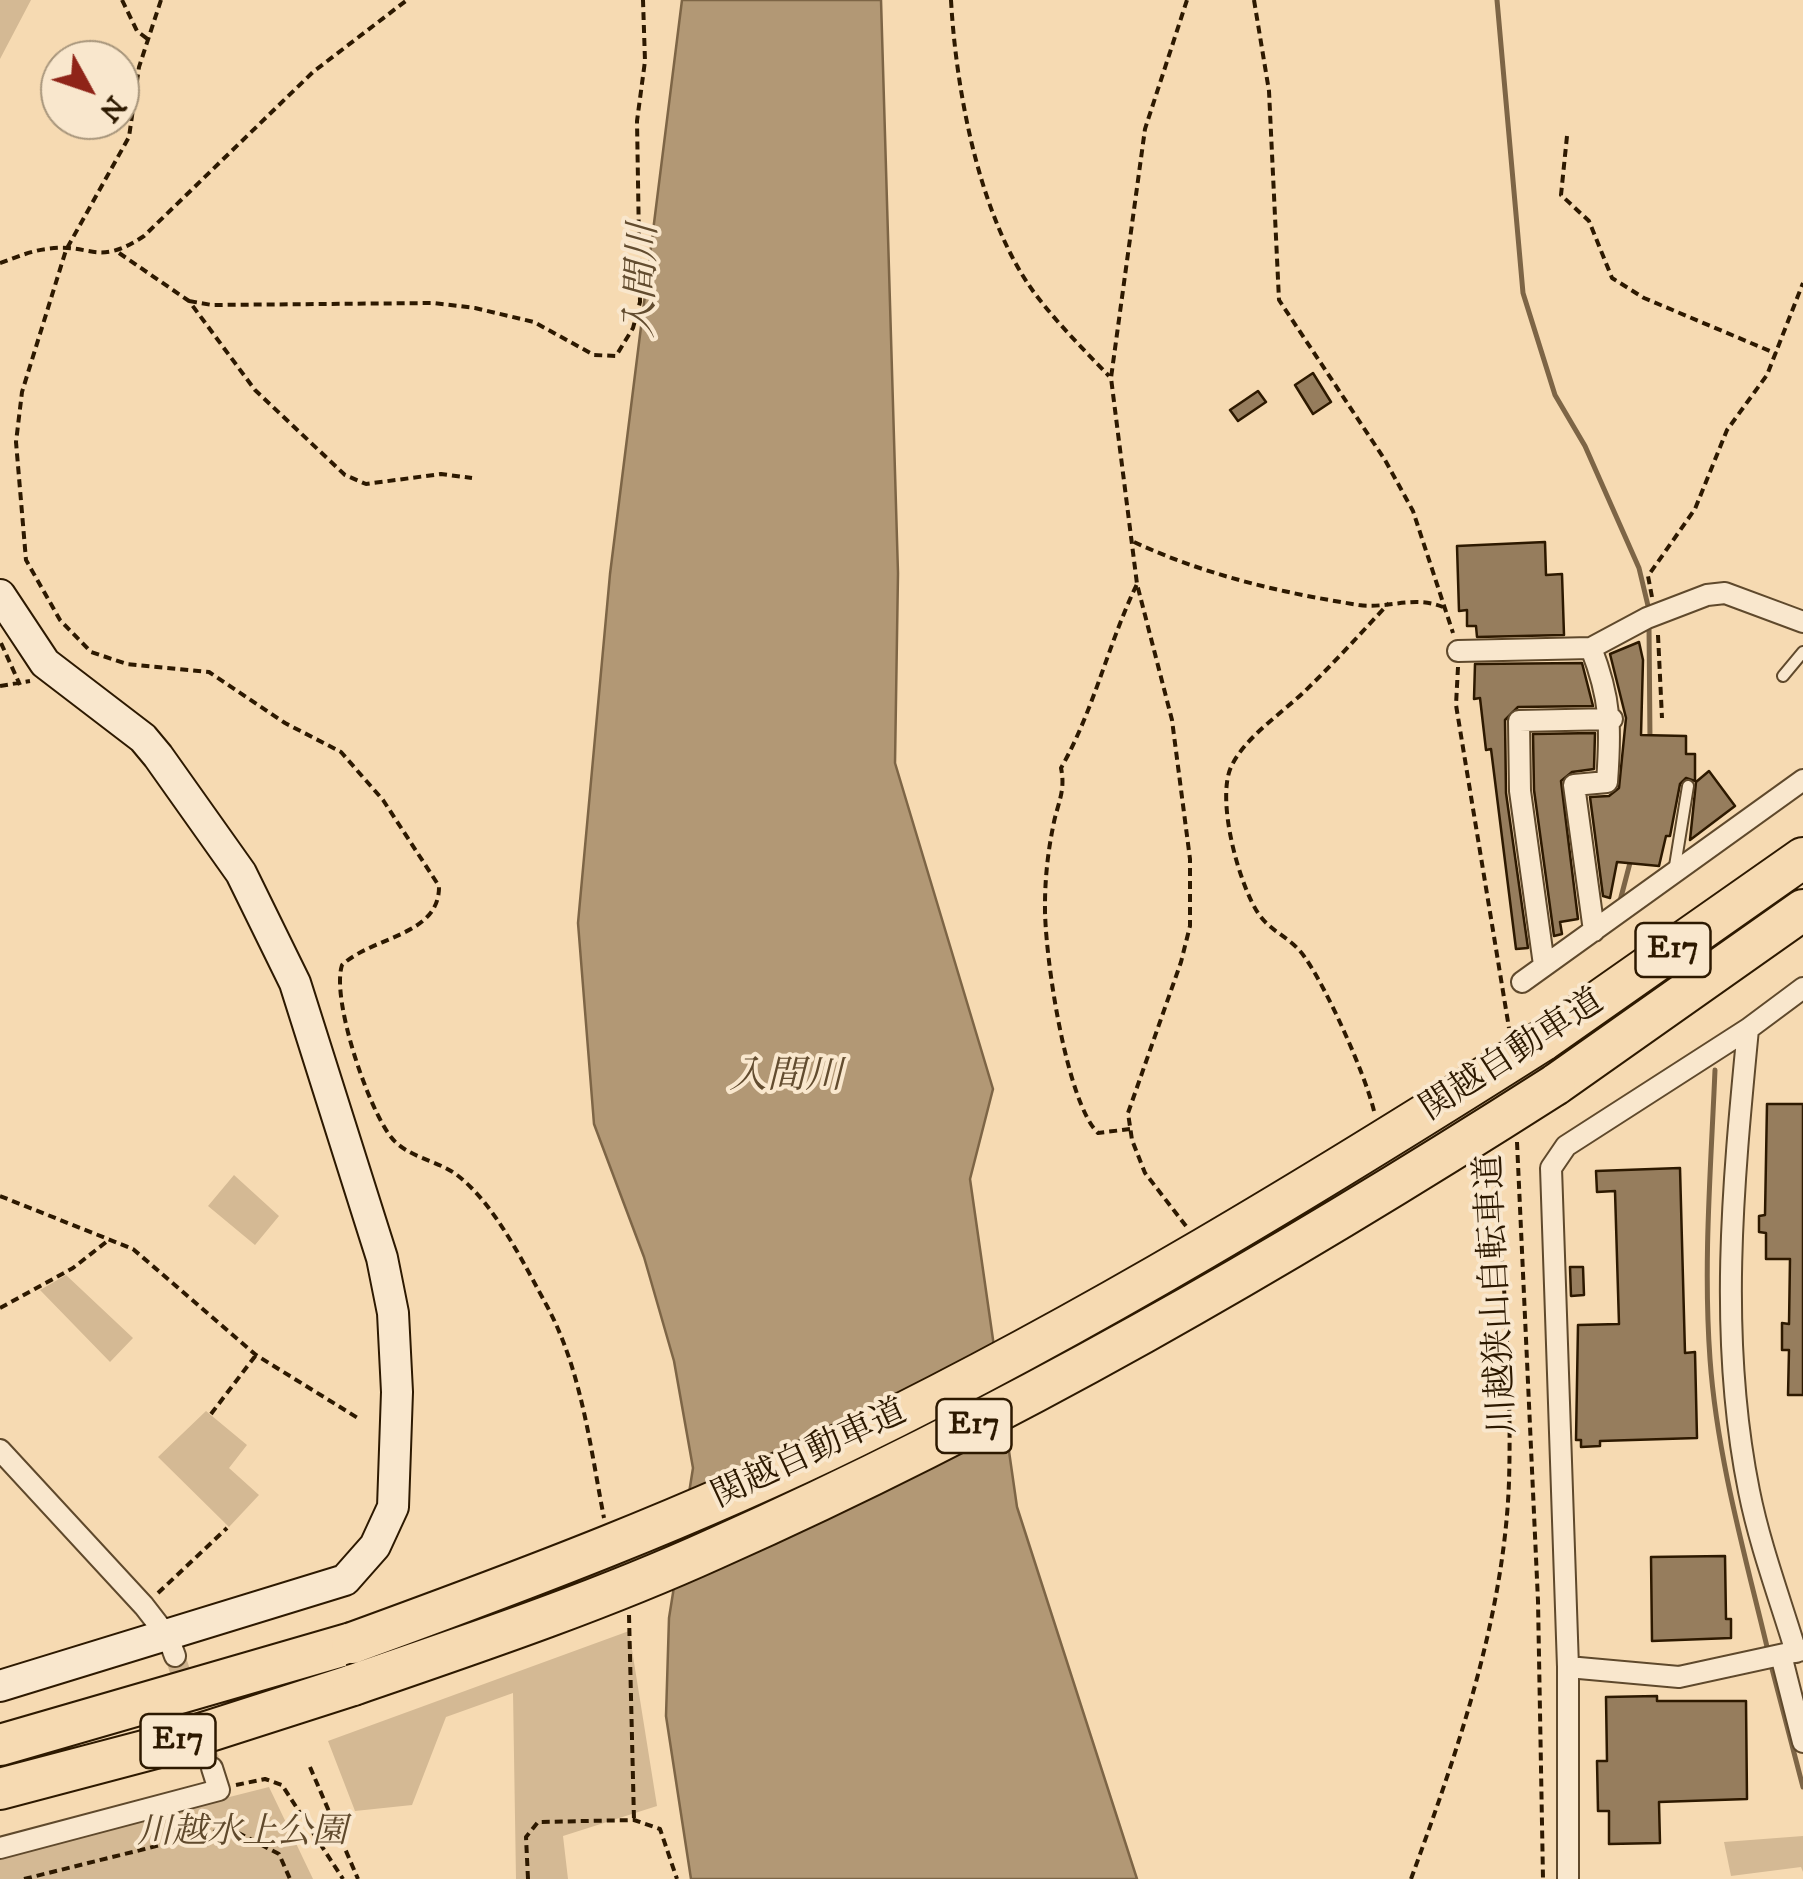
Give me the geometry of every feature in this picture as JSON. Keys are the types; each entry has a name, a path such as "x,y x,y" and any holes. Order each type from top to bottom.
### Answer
{"highway":[{"name":"関越自動車道","path":"0,1745 352,1643 713,1502 935,1397 1272,1212 1526,1037 1803,858"},
{"name":"関越自動車道","path":"0,1789 163,1746 353,1685 595,1600 993,1416 1290,1252 1555,1085 1803,910"}],"street":[{"path":"1458,651 1591,648 1652,616 1708,594 1725,594 1803,622"},
{"path":"0,595 50,669 144,738 204,818 265,915 295,983 382,1258 393,1313 396,1489 393,1507 375,1546 345,1580 172,1646 0,1686"},
{"path":"1591,648 1606,686 1612,719 1607,782 1574,785 1594,931"},
{"path":"1544,965 1520,790 1519,721 1612,719"},
{"path":"1522,982 1803,780"},
{"path":"1568,1879 1568,1667 1551,1168 1566,1146 1748,1029 1803,988"},
{"path":"1748,1029 1728,1283 1734,1401 1749,1494 1803,1742"},
{"path":"0,1450 144,1606 172,1646"},
{"path":"1568,1667 1679,1677 1785,1654"},
{"path":"0,1848 219,1790 212,1768"}],"lane":[{"path":"1783,676 1803,652"},
{"path":"1674,873 1688,786"}],"path":[{"path":"122,0 137,31 149,40"},
{"path":"161,0 138,66 123,153 66,250 22,392 16,442 26,560 60,620 91,652 128,664 209,672 286,723 341,752 383,800 439,886 439,901 424,922 360,950 342,965 339,998 364,1078 392,1139 459,1176 497,1222 547,1307 576,1372 604,1519"},
{"path":"119,252 144,236 313,72 408,0"},
{"path":"189,301 212,305 462,306 534,322 594,355 616,356 633,328 640,302 637,121 645,61 643,0"},
{"path":"951,0 955,70 978,164 1015,259 1033,290 1111,378"},
{"path":"1187,0 1145,128 1111,378 1116,448 1134,542 1137,584 1172,720 1190,858 1190,926 1131,1100 1130,1128 1145,1173 1187,1227"},
{"path":"1254,0 1270,91 1279,300 1400,487 1420,528 1458,651 1456,705 1526,1037"},
{"path":"1567,136 1560,195 1590,221 1612,278 1644,298 1778,354"},
{"path":"0,263 49,248 119,252 189,301 255,390 346,475 366,484 442,474 472,478"},
{"path":"1662,718 1648,576 1695,508 1716,451 1778,354 1803,283"},
{"path":"1134,542 1206,571 1362,606 1429,601 1443,606"},
{"path":"1130,1128 1098,1133 1084,1119 1063,1044 1045,905 1053,825 1065,788 1061,768 1076,740 1116,628 1137,584"},
{"path":"1376,1120 1364,1080 1309,963 1293,940 1272,929 1259,915 1242,882 1226,788 1230,769 1245,747 1388,604"},
{"path":"0,640 20,684"},
{"path":"0,686 20,684 50,669"},
{"name":"川越狭山自転車道","path":"1516,1136 1537,1564 1544,1879"},
{"path":"1411,1879 1461,1740 1496,1587 1506,1501 1505,1302 1496,1171"},
{"path":"0,1196 111,1238 162,1272 256,1355 361,1420"},
{"path":"0,1308 73,1268 111,1238"},
{"path":"211,1414 256,1355"},
{"path":"144,1606 227,1528"},
{"path":"627,1608 631,1625 634,1820"},
{"path":"310,1767 358,1879"},
{"path":"219,1790 276,1780 343,1879"},
{"path":"528,1879 526,1837 538,1822 634,1820 660,1829 677,1879"},
{"path":"24,1879 229,1828 279,1854 290,1879"}],"green space":[{"path":"0,0 31,0 0,59"},
{"path":"234,1175 279,1216 255,1245 208,1206"},
{"path":"66,1275 133,1338 110,1362 40,1290"},
{"path":"206,1411 247,1445 229,1468 259,1495 229,1527 158,1457"},
{"path":"629,1631 657,1806 563,1836 568,1879 516,1879 513,1693 446,1717 412,1805 355,1811 328,1741"},
{"name":"川越水上公園","path":"269,1787 313,1879 0,1879 0,1855"},
{"path":"1803,1836 1803,1872 1801,1867 1731,1876 1724,1842"}],"water":[{"name":"入間川","path":"682,0 881,0 898,573 895,763 993,1089 970,1179 1017,1507 1137,1879 691,1879 666,1716 669,1618 693,1468 674,1361 644,1257 594,1124 578,923 610,574"}],"building":[{"path":"1313,373 1331,402 1313,414 1295,385"},
{"path":"1258,391 1266,402 1238,421 1230,410"},
{"path":"1545,542 1546,575 1562,574 1564,635 1477,637 1476,626 1467,626 1467,610 1459,611 1457,546"},
{"path":"1639,642 1643,660 1641,735 1686,736 1686,754 1695,754 1695,781 1686,778 1680,784 1670,836 1666,836 1659,866 1617,862 1610,898 1603,896 1590,797 1609,796 1619,788 1626,718 1610,654"},
{"path":"1582,663 1593,706 1518,707 1505,720 1506,793 1528,948 1516,949 1491,749 1486,750 1480,698 1474,699 1475,664"},
{"path":"1595,733 1594,769 1572,772 1561,781 1578,919 1560,922 1562,934 1554,936 1534,790 1533,734"},
{"path":"1709,771 1735,806 1690,840 1696,782"},
{"path":"1767,1104 1803,1104 1803,1395 1788,1395 1789,1350 1782,1350 1782,1323 1789,1324 1790,1259 1766,1259 1766,1233 1759,1232 1759,1216 1765,1215"},
{"path":"1680,1168 1685,1353 1695,1352 1697,1438 1600,1441 1600,1446 1581,1447 1581,1440 1576,1440 1578,1325 1619,1324 1615,1191 1597,1192 1596,1171"},
{"path":"1570,1267 1583,1267 1584,1295 1571,1296"},
{"path":"1725,1556 1726,1619 1731,1619 1731,1638 1652,1641 1651,1557"},
{"path":"1657,1696 1657,1701 1746,1701 1747,1799 1659,1802 1660,1843 1609,1844 1609,1811 1598,1811 1597,1761 1607,1761 1606,1697"}],"waterway":[{"path":"1497,0 1523,293 1555,395 1585,446 1639,568 1649,610"},
{"path":"1649,626 1650,740"},
{"path":"1620,901 1631,859"},
{"path":"1715,1070 1707,1251 1710,1359 1725,1469 1768,1651"},
{"path":"1770,1661 1803,1787"}],"tunnel":[{"path":"175,1656 212,1768"}]}
